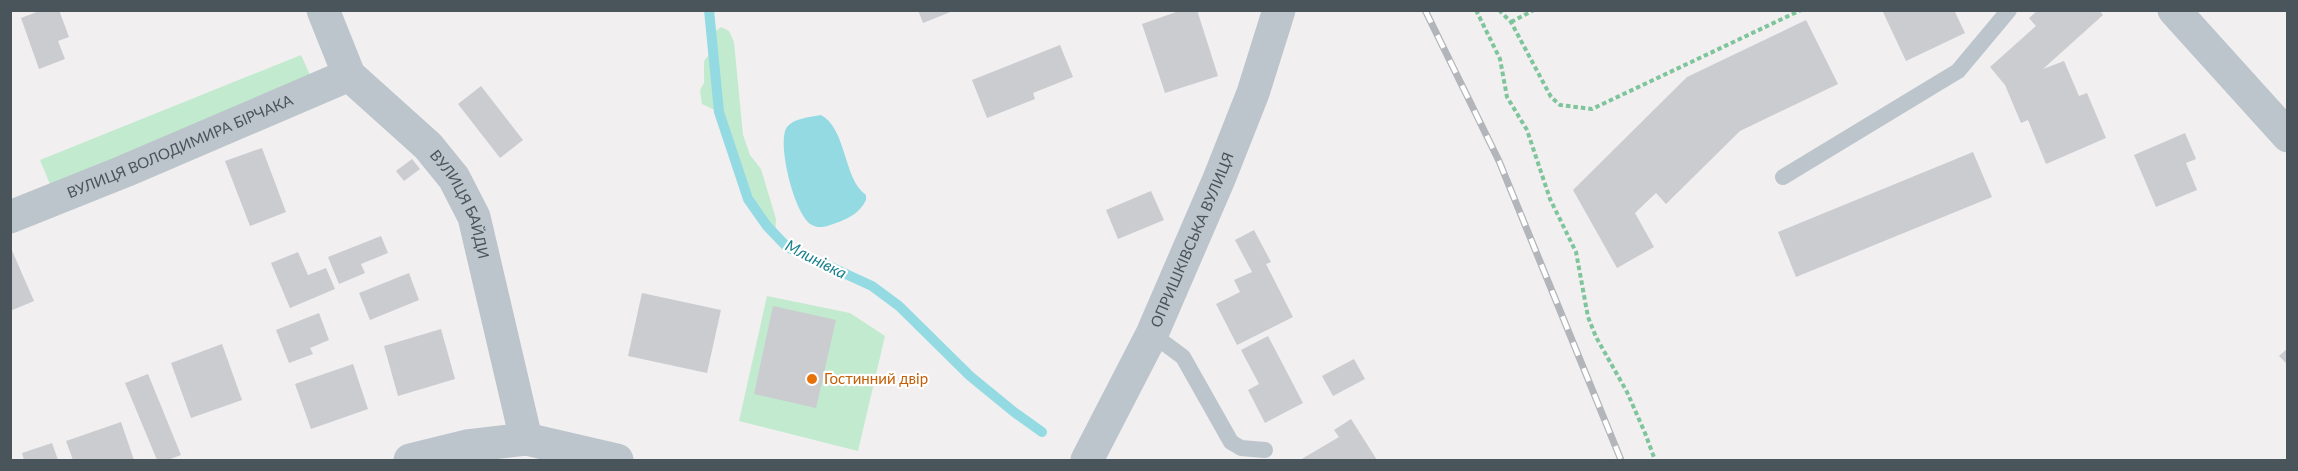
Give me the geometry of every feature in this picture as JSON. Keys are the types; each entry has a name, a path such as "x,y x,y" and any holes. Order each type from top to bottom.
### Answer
{"street":[{"name":"ВУЛИЦЯ БАЙДИ","path":"323,10 349,75 428,146 454,178 474,217 526,439"},
{"name":"ОПРИШКІВСЬКА ВУЛИЦЯ","path":"1087,460 1152,334 1219,179 1253,93 1279,10"},
{"path":"2174,10 2288,136"},
{"name":"ВУЛИЦЯ ВОЛОДИМИРА БІРЧАКА","path":"10,217 125,171 349,75"},
{"path":"410,460 467,446 526,439 618,460"}],"lane":[{"path":"1783,177 1958,71 2009,10"},
{"path":"1152,334 1183,357 1231,442 1241,448 1265,450"}],"path":[{"path":"1476,10 1500,58 1506,97 1527,130 1550,199 1576,252 1588,317 1596,337 1627,392 1655,460"},
{"path":"1499,10 1511,22 1551,97 1560,105 1592,109 1801,10"},
{"path":"1511,22 1534,10"}],"green space":[{"path":"721,27 729,31 734,42 743,135 750,155 761,169 776,219 775,236 748,199 719,112 702,104 700,90 704,83 704,61 713,49 712,34"},
{"path":"301,55 311,77 52,189 40,160"},
{"name":"Гостинний двір","path":"767,296 850,313 885,336 858,451 739,421"}],"water":[{"path":"821,115 836,131 853,178 866,195 866,200 861,208 851,216 829,226 819,227 812,225 799,208 789,179 784,135 790,124 803,118"}],"building":[{"path":"42,10 59,10 69,37 58,41 65,59 39,69 21,18"},
{"path":"918,10 953,10 953,11 923,23"},
{"path":"1182,10 1197,10 1218,76 1165,93 1142,24"},
{"path":"1882,10 1954,10 1965,33 1906,61"},
{"path":"2038,10 2099,10 2103,15 2043,69 2064,61 2079,96 2087,93 2106,138 2046,164 2028,120 2021,123 2005,85 1990,67 2036,26 2029,18"},
{"path":"1806,20 1838,84 1740,131 1666,204 1656,193 1635,213 1654,247 1617,268 1573,190 1687,77"},
{"path":"1060,45 1073,77 1033,93 1035,99 987,118 972,80"},
{"path":"481,86 523,140 500,158 458,104"},
{"path":"2185,133 2196,159 2186,163 2197,190 2156,207 2134,155"},
{"path":"262,148 286,212 250,226 225,161"},
{"path":"1973,152 1992,197 1796,277 1778,232"},
{"path":"412,159 420,169 404,181 396,171"},
{"path":"1151,191 1164,220 1118,239 1106,210"},
{"path":"1254,230 1271,262 1266,264 1293,317 1237,345 1216,304 1240,292 1234,280 1252,272 1235,240"},
{"path":"381,236 388,253 361,264 365,273 339,284 328,257"},
{"path":"10,246 34,301 10,311"},
{"path":"298,252 308,275 326,268 335,289 290,308 271,263"},
{"path":"409,273 419,300 370,320 359,293"},
{"path":"642,293 721,310 707,373 628,356"},
{"path":"773,306 836,320 816,408 754,394"},
{"path":"319,313 329,340 310,348 313,354 289,363 276,330"},
{"path":"441,329 455,379 398,396 384,346"},
{"path":"1268,336 1303,403 1265,423 1248,390 1259,384 1241,350"},
{"path":"222,344 242,400 191,418 171,363"},
{"path":"2288,348 2288,365 2279,356"},
{"path":"1354,359 1365,379 1333,396 1322,376"},
{"path":"353,364 368,409 311,429 295,384"},
{"path":"148,374 181,455 168,460 157,460 125,383"},
{"path":"1351,419 1377,460 1300,460 1339,437 1334,430"},
{"path":"121,422 134,460 73,460 66,441"},
{"path":"52,443 58,460 24,460 22,453"}],"waterway":[{"name":"Млинівка","path":"709,10 719,112 748,199 767,226 787,247 872,286 899,306 970,376 1042,432"}],"railway":[{"path":"1425,10 1499,161 1621,460"}],"place":[{"name":"Гостинний двір","path":"812,379"}]}
